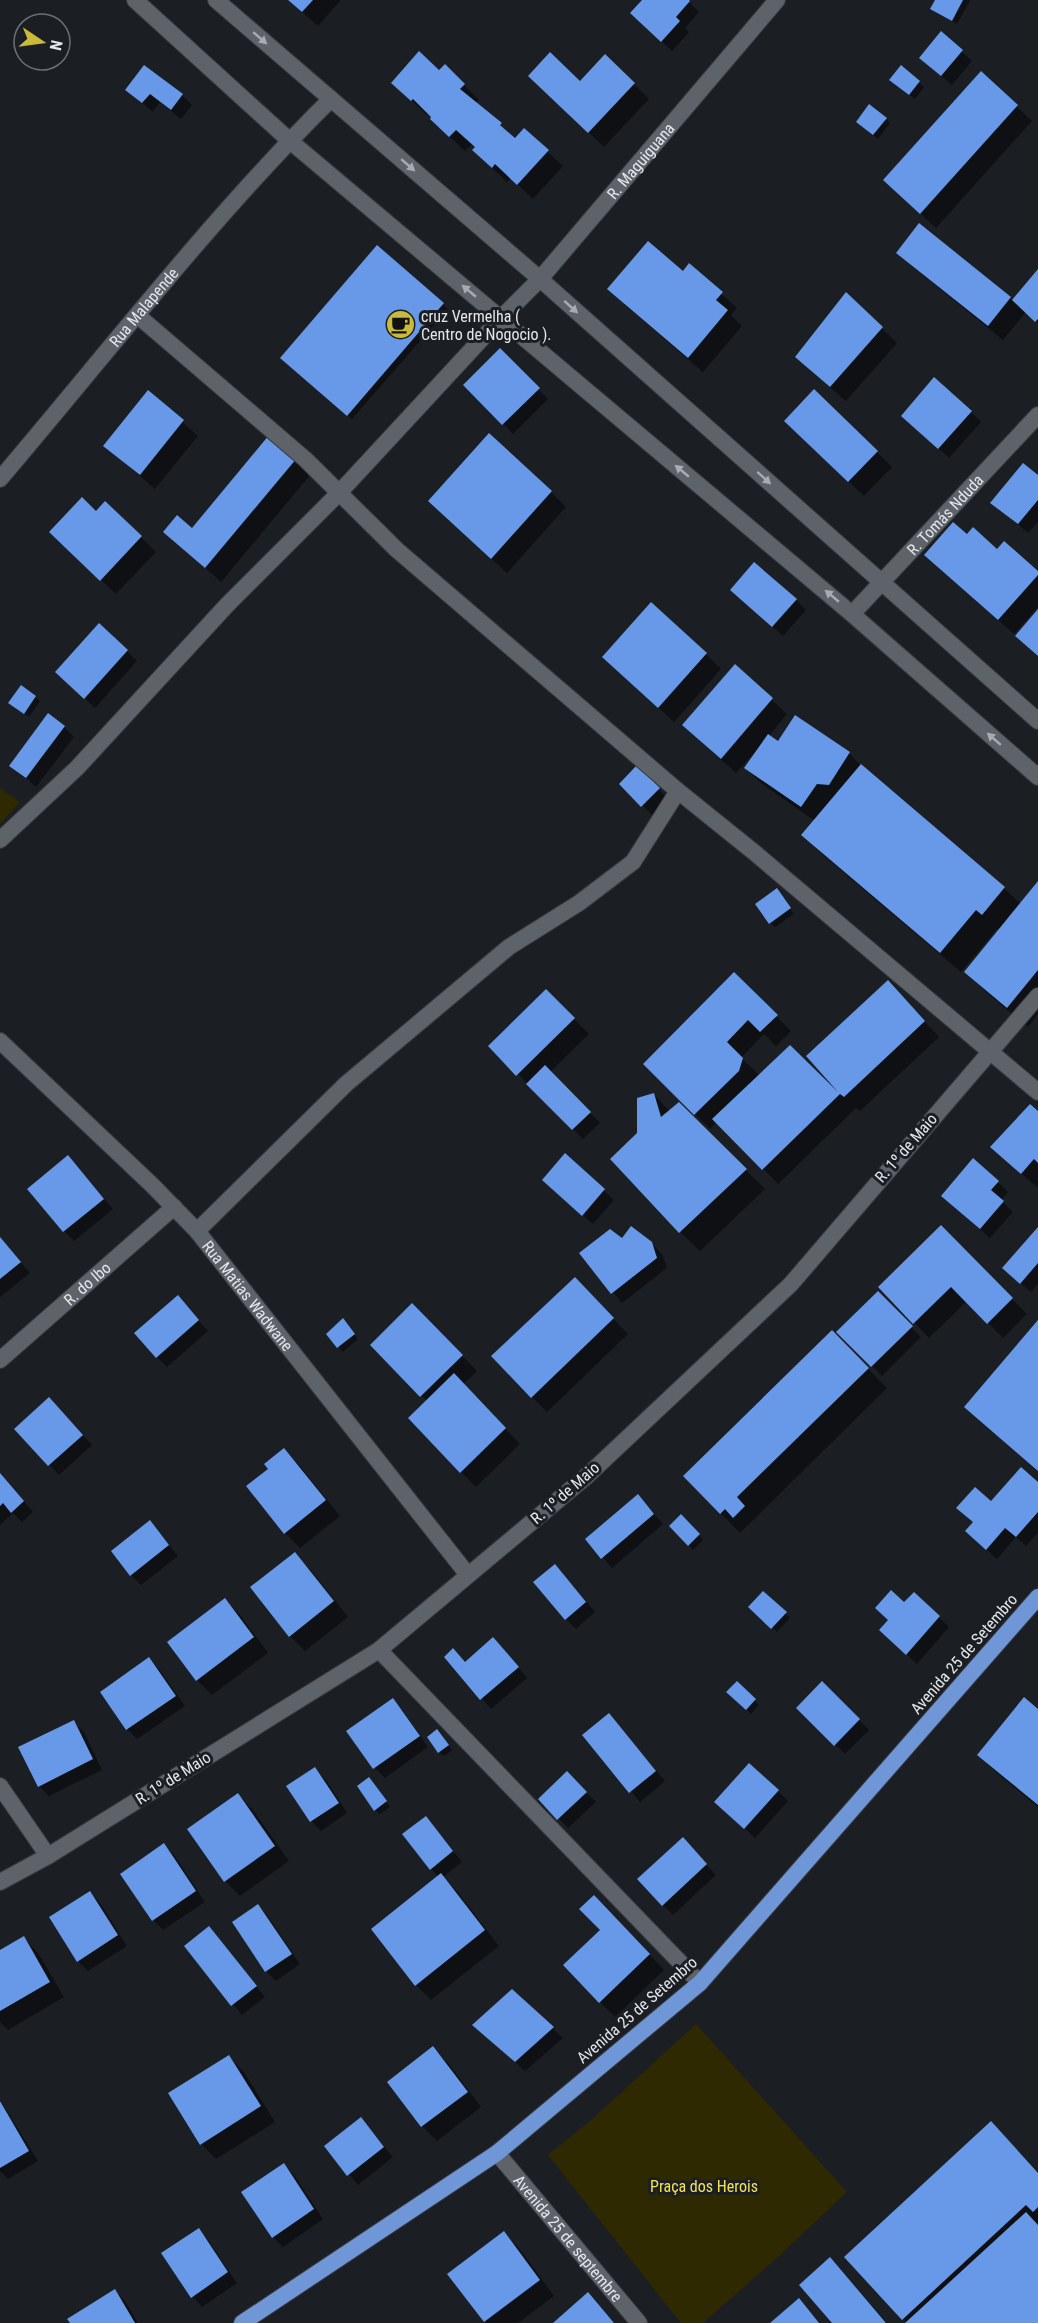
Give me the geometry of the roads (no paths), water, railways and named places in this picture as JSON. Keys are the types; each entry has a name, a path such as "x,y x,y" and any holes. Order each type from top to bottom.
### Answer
{"highway":[{"name":"Avenida 25 de Setembro","path":"242,2323 497,2153 700,1983 1038,1597"}],"street":[{"path":"216,0 540,279 1038,721"},
{"name":"R. Maguiguana","path":"0,840 77,768 227,604 339,493 540,279 777,0"},
{"path":"137,1 290,141 852,614 1038,777"},
{"name":"Rua Malapende","path":"0,479 137,315 290,141 331,99"},
{"path":"137,315 305,459 397,550 678,791 755,853 1038,1092"},
{"name":"R. Tomás Nduda","path":"852,614 1038,415"},
{"path":"197,1231 363,1069 510,947 579,903 633,862 678,791"},
{"name":"R. 1º de Maio","path":"0,1882 48,1856 379,1650 588,1475 790,1284 1038,996"},
{"name":"Rua Matias Wadwane","path":"0,1041 197,1231 468,1575"},
{"name":"R. do Ibo","path":"0,1360 174,1208"},
{"path":"379,1650 700,1983"},
{"path":"0,1786 48,1856"},
{"name":"Avenida 25 de septembre","path":"497,2153 639,2323"}],"place":[{"name":"cruz Vermelha ( Centro de Nogocio ).","path":"400,325"}],"park label":[{"name":"Praça dos Herois","path":"704,2186"}]}
